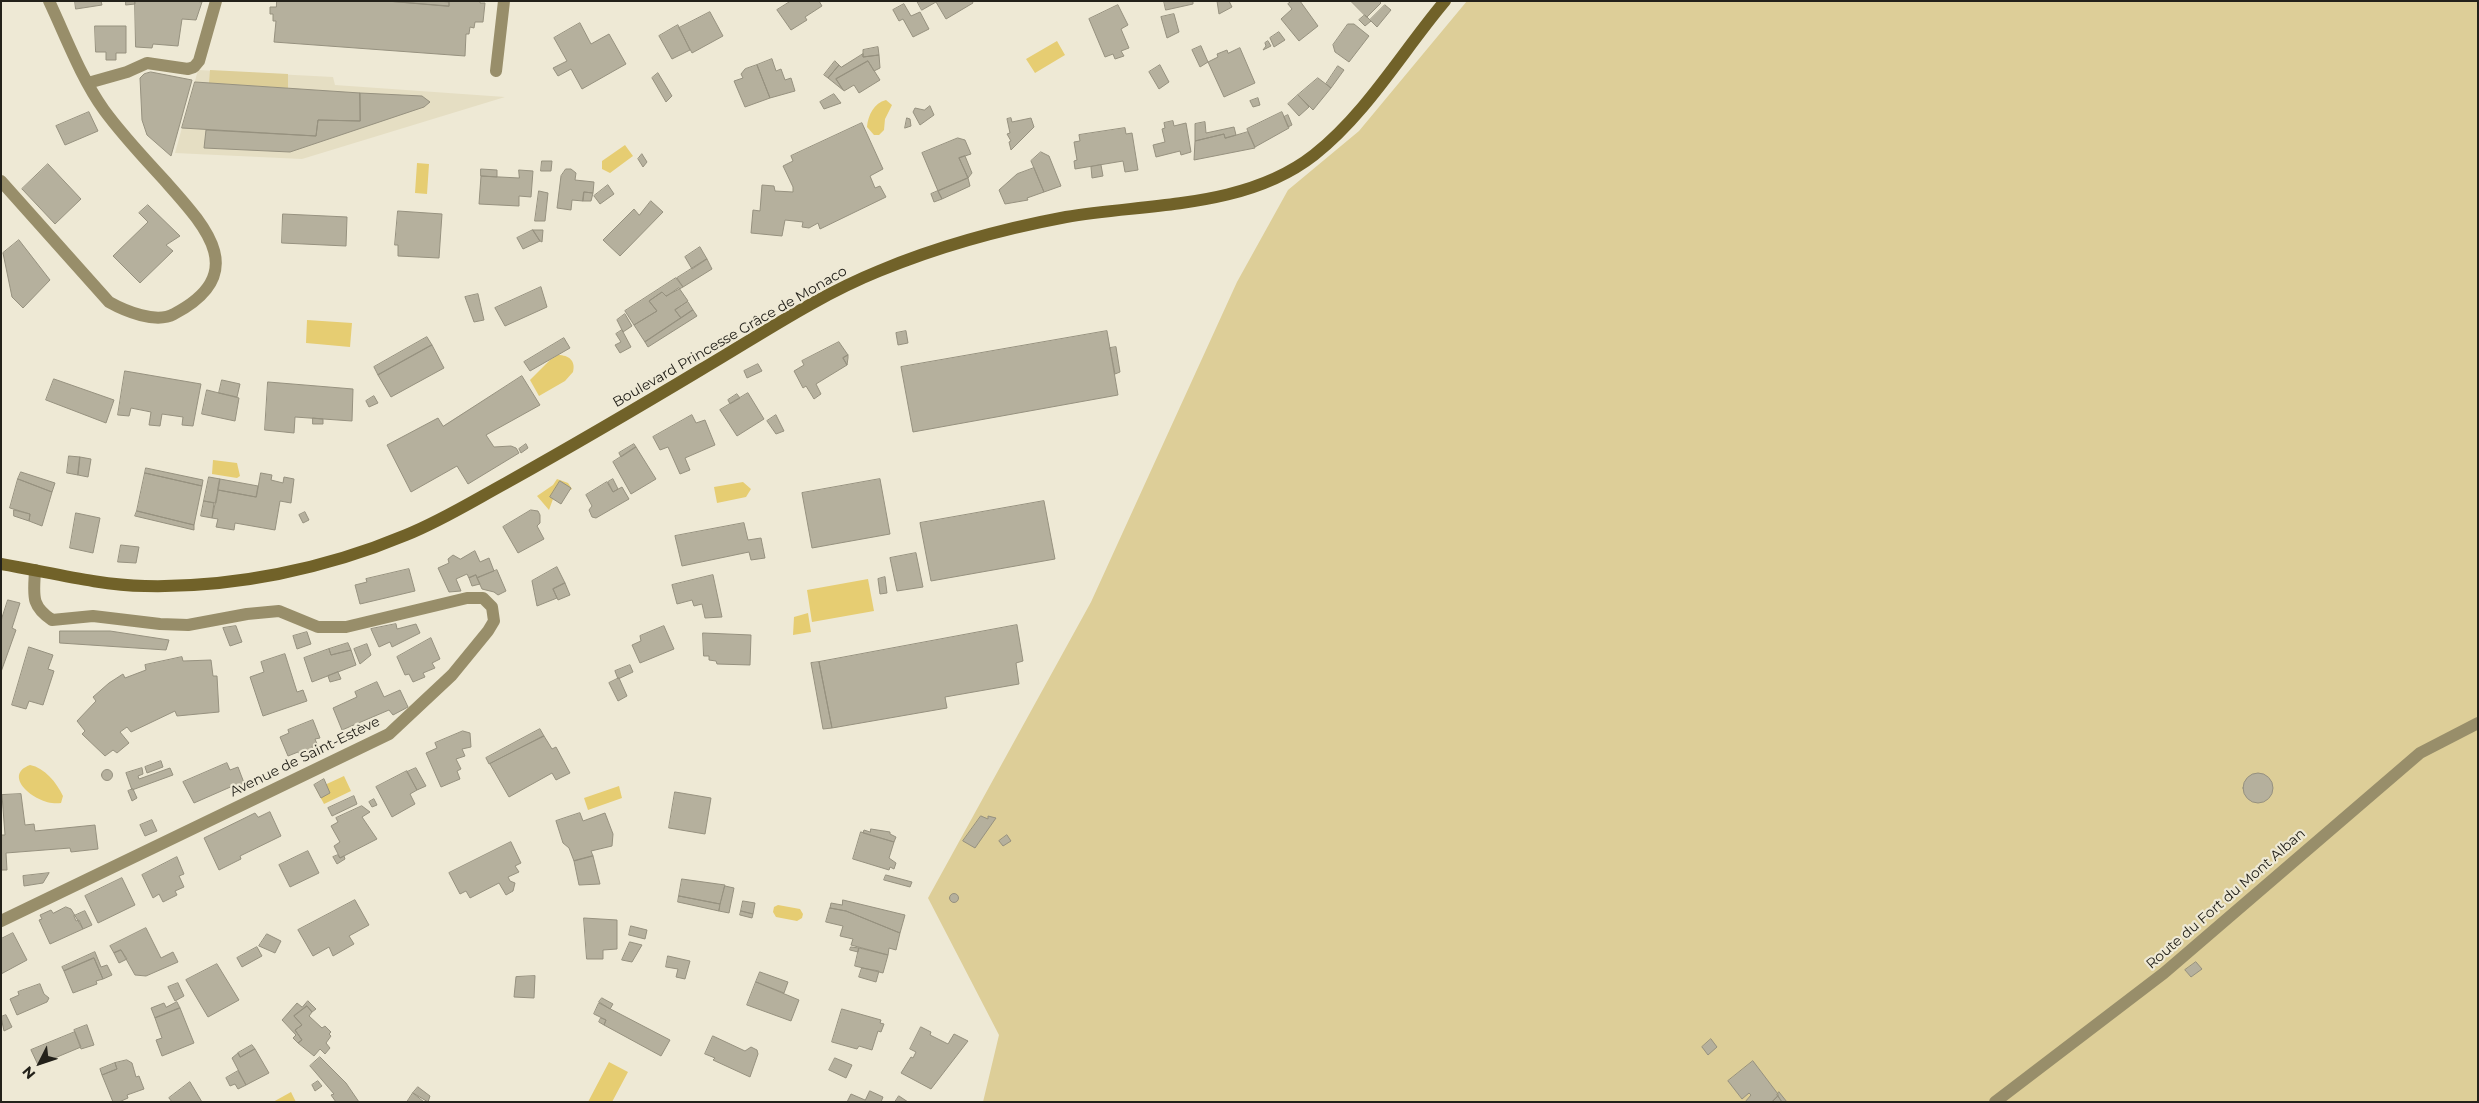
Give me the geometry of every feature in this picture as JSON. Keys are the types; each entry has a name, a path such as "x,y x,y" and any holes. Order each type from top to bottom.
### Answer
{"main road":[{"name":"Boulevard Princesse Grâce de Monaco","path":"1,564 103,583 144,586 228,582 275,574 345,558 405,536 432,524 535,467 809,306 876,272 923,254 998,231 1068,217 1192,200 1240,191 1271,181 1312,156 1344,127 1445,1"}],"street":[{"path":"1,181 109,302 125,311 146,316 170,317 187,307 203,294 213,280 216,261 212,240 200,220 117,127 88,83 49,1"},
{"path":"88,83 127,72 147,63 188,69 194,67 199,61 216,1"},
{"path":"496,71 504,1"},
{"name":"Avenue de Saint-Estève","path":"1,921 389,734 452,675 494,621 492,607 483,598 467,598 346,627 318,628 279,611 247,614 188,625 160,624 92,616 52,620 40,612 34,601 35,570"},
{"name":"Route du Fort du Mont Alban","path":"1995,1102 2164,973 2420,753 2478,723"}],"shaded area":[{"path":"1467,1 2478,1 2478,1102 983,1102 999,1035 928,898 1091,602 1237,282 1288,190 1359,131"},
{"path":"1057,41 1065,55 1035,73 1026,59"},
{"path":"198,70 333,77 335,85 505,97 302,159 175,153"},
{"path":"210,70 288,74 288,88 209,83"},
{"path":"886,100 892,105 885,119 884,130 879,135 874,135 867,127 869,118 872,110"},
{"path":"625,145 633,156 610,173 602,169 602,161"},
{"path":"417,163 429,164 427,194 415,193"},
{"path":"307,320 352,323 350,347 306,343"},
{"path":"558,355 571,359 574,368 573,372 565,381 539,396 530,380 550,360"},
{"path":"213,460 237,463 240,476 237,478 212,474"},
{"path":"557,479 568,483 572,489 553,499 549,510 537,496 553,485"},
{"path":"743,482 751,489 746,497 717,503 714,487"},
{"path":"868,579 874,611 812,622 807,590"},
{"path":"808,613 811,632 793,635 794,617"},
{"path":"30,765 45,772 53,781 63,796 61,803 42,800 26,790 19,776 22,770"},
{"path":"344,776 351,791 324,804 316,789"},
{"path":"619,786 622,798 588,810 584,798"},
{"path":"778,905 800,909 803,914 802,918 797,921 776,917 773,912 774,907"},
{"path":"609,1062 628,1072 612,1102 588,1102"},
{"path":"291,1092 296,1102 273,1102"}],"building":[{"path":"75,1 101,1 102,5 76,9"},
{"path":"126,1 135,1 135,4 126,5"},
{"path":"135,1 202,2 196,20 182,19 178,46 153,44 152,48 136,47"},
{"path":"277,1 387,1 449,6 449,1 480,1 480,3 485,3 483,22 475,22 474,28 470,27 469,34 466,34 465,56 274,42 276,21 273,21 273,14 270,14 270,7 276,7"},
{"path":"387,1 438,1 449,2 449,6"},
{"path":"791,1 819,1 822,6 805,17 807,20 791,30 777,10"},
{"path":"917,1 972,1 973,3 946,19 936,2 922,10"},
{"path":"1164,1 1193,1 1193,4 1166,10"},
{"path":"1217,1 1229,1 1232,7 1219,14"},
{"path":"1292,1 1300,1 1318,26 1299,41 1281,19 1292,9 1288,4"},
{"path":"1351,1 1379,1 1381,3 1367,17"},
{"path":"904,4 911,16 920,12 929,29 913,37 903,19 899,21 893,10"},
{"path":"1118,5 1128,25 1121,29 1129,48 1121,51 1124,56 1115,59 1113,54 1105,57 1089,19"},
{"path":"1385,5 1391,10 1377,27 1370,20"},
{"path":"710,12 723,36 692,53 679,28"},
{"path":"1174,14 1179,32 1167,38 1161,17"},
{"path":"1365,15 1371,21 1365,26 1359,20"},
{"path":"580,23 591,44 609,34 626,64 582,89 571,69 558,76 553,68 567,61 554,38"},
{"path":"1348,24 1354,24 1369,36 1349,62 1335,52 1333,45"},
{"path":"678,25 690,50 672,59 659,36"},
{"path":"95,26 126,26 126,53 116,53 116,60 106,60 106,52 96,52"},
{"path":"1279,32 1285,40 1274,47 1270,38"},
{"path":"1268,41 1271,46 1263,50 1266,46 1265,43"},
{"path":"1201,46 1208,62 1200,67 1192,50"},
{"path":"878,47 879,55 863,57 863,50"},
{"path":"1240,48 1255,83 1224,97 1208,62 1218,57 1217,54 1227,50 1228,53"},
{"path":"863,54 863,57 879,55 880,68 874,71 868,61 836,79 843,90 828,78 839,65 841,67"},
{"path":"772,59 776,71 781,69 785,80 791,78 795,91 770,98 757,65"},
{"path":"835,61 839,65 828,78 824,75"},
{"path":"868,61 880,80 859,93 854,85 844,91 836,79"},
{"path":"757,65 770,98 745,107 734,81 743,78 741,74 745,69"},
{"path":"1160,65 1169,82 1159,89 1149,72"},
{"path":"1338,66 1344,70 1331,88 1326,84"},
{"path":"151,72 192,80 171,156 147,135 142,120 140,78 144,74"},
{"path":"658,73 672,96 666,102 652,78"},
{"path":"1318,78 1331,88 1313,110 1298,95"},
{"path":"195,82 360,93 360,121 318,120 316,136 182,128"},
{"path":"360,93 422,96 430,102 424,107 290,152 204,148 206,130 316,136 318,120 360,121"},
{"path":"834,94 841,103 824,109 820,102"},
{"path":"1298,95 1309,107 1299,116 1288,104"},
{"path":"1258,98 1260,105 1253,107 1250,101"},
{"path":"930,106 934,115 920,125 913,112 915,108 924,110"},
{"path":"89,112 98,131 65,145 56,126"},
{"path":"1282,112 1289,128 1255,147 1247,129"},
{"path":"1288,115 1292,125 1288,127 1284,117"},
{"path":"907,118 910,119 911,126 905,128"},
{"path":"1011,118 1012,122 1031,118 1034,127 1011,150 1009,142 1011,141 1007,134 1010,133 1007,119"},
{"path":"1173,121 1174,126 1186,123 1191,152 1181,155 1180,151 1156,157 1153,145 1165,142 1162,129 1165,128 1164,123"},
{"path":"1205,122 1206,133 1234,127 1236,135 1225,138 1224,134 1195,141 1195,124"},
{"path":"862,123 883,169 870,176 875,188 880,186 886,197 820,229 818,223 809,228 802,227 803,222 785,220 782,236 751,233 753,210 760,211 762,185 774,186 775,191 793,192 793,187 783,166 793,161 791,156"},
{"path":"1125,128 1126,134 1132,133 1138,170 1125,172 1123,161 1075,169 1074,161 1077,160 1074,142 1080,141 1079,135"},
{"path":"1248,132 1255,148 1194,160 1195,141 1224,134 1225,138"},
{"path":"958,138 965,140 971,154 959,158 968,178 938,191 922,153"},
{"path":"1041,152 1049,156 1061,186 1044,192 1031,161"},
{"path":"642,154 647,162 643,167 638,159"},
{"path":"965,156 972,173 968,178 959,158"},
{"path":"542,161 552,161 551,171 541,171"},
{"path":"48,164 81,199 55,224 22,189"},
{"path":"1101,165 1103,176 1092,178 1091,167"},
{"path":"1034,168 1044,192 1027,198 1028,200 1005,204 999,190 1017,174"},
{"path":"481,169 497,170 497,177 481,176"},
{"path":"566,169 571,169 576,173 575,180 594,182 593,193 584,192 583,201 572,200 571,210 557,208 561,176"},
{"path":"519,170 533,171 531,197 519,196 519,206 479,204 481,176 519,178"},
{"path":"968,178 970,186 942,199 938,191"},
{"path":"608,185 614,194 600,204 594,196"},
{"path":"539,191 548,193 545,221 535,221"},
{"path":"938,191 942,199 934,202 931,194"},
{"path":"584,192 593,193 591,201 583,201"},
{"path":"651,201 663,212 620,256 603,240 634,209 639,215"},
{"path":"148,205 180,236 166,245 173,251 140,283 113,256 148,222 139,213"},
{"path":"398,211 442,214 439,258 398,256 398,245 395,245"},
{"path":"283,214 347,217 346,246 282,243"},
{"path":"533,230 543,230 542,242 540,241"},
{"path":"533,230 540,241 523,249 517,238"},
{"path":"19,240 50,280 23,308 12,297 3,253"},
{"path":"700,247 707,259 692,269 685,257"},
{"path":"707,259 712,269 683,287 677,278"},
{"path":"676,278 683,287 666,296 662,292 649,301 657,311 634,325 625,311"},
{"path":"541,287 547,307 505,326 495,308"},
{"path":"679,288 688,301 675,310 681,318 645,342 634,325 657,311 649,301 662,292 666,296"},
{"path":"478,294 484,320 474,322 465,297"},
{"path":"688,302 693,310 681,318 675,310"},
{"path":"693,310 697,316 648,347 645,342"},
{"path":"625,314 632,326 623,332 617,320"},
{"path":"622,330 631,347 620,353 615,345 621,342 616,334"},
{"path":"906,331 908,343 898,345 896,333"},
{"path":"1107,331 1118,395 913,432 901,367"},
{"path":"427,337 432,345 378,375 374,367"},
{"path":"564,338 570,348 530,371 524,362"},
{"path":"839,342 848,355 843,358 847,365 816,384 821,394 814,399 806,386 803,388 794,371 804,365 802,361"},
{"path":"432,345 444,368 391,397 378,375"},
{"path":"1116,347 1120,372 1115,374 1110,348"},
{"path":"848,355 848,358 847,365 843,358"},
{"path":"758,364 762,371 747,378 744,371"},
{"path":"125,371 201,384 193,426 182,425 183,417 162,414 160,426 149,425 151,412 131,408 129,416 118,415"},
{"path":"522,376 540,405 486,435 494,447 511,446 516,448 519,453 468,484 457,466 411,492 387,445 438,418 443,426"},
{"path":"54,379 114,400 106,423 46,400"},
{"path":"222,380 240,384 237,397 219,393"},
{"path":"268,382 353,389 352,421 295,417 294,433 265,430"},
{"path":"207,390 239,398 235,421 202,414"},
{"path":"748,393 764,419 737,436 720,410"},
{"path":"737,394 740,398 730,404 728,400"},
{"path":"374,396 378,403 369,407 366,401"},
{"path":"692,415 696,423 705,420 715,445 685,458 690,470 680,474 668,447 660,450 653,437"},
{"path":"776,415 784,431 776,434 767,421"},
{"path":"313,418 323,419 323,424 313,424"},
{"path":"526,444 528,448 521,453 519,449"},
{"path":"634,444 636,447 621,457 619,453"},
{"path":"636,447 656,479 631,494 613,462"},
{"path":"69,456 80,457 78,475 67,473"},
{"path":"80,457 91,459 88,477 78,475"},
{"path":"146,468 203,480 202,486 145,473"},
{"path":"21,472 55,483 52,492 18,479"},
{"path":"145,473 202,486 194,525 137,511"},
{"path":"261,473 272,475 271,480 283,483 284,477 294,479 291,503 280,501 275,530 235,523 234,530 216,527 218,519 212,518 218,490 256,497"},
{"path":"209,477 220,479 216,503 204,501"},
{"path":"18,479 52,492 42,526 29,521 30,514 10,508"},
{"path":"220,479 258,486 256,497 218,490"},
{"path":"613,479 618,489 613,492 608,482"},
{"path":"880,479 890,534 812,548 802,493"},
{"path":"560,481 571,488 561,504 550,497"},
{"path":"607,482 613,492 622,487 629,499 596,518 592,517 589,510 592,506 586,495"},
{"path":"204,501 214,503 212,518 201,516"},
{"path":"1044,501 1055,559 931,581 920,523"},
{"path":"14,510 30,514 29,521 14,516"},
{"path":"531,510 538,511 540,515 540,523 537,526 544,539 518,553 503,527"},
{"path":"137,511 194,525 194,530 135,516"},
{"path":"305,512 309,520 303,523 299,515"},
{"path":"76,513 100,518 93,553 70,548"},
{"path":"744,523 748,540 761,538 765,558 751,560 749,552 682,566 675,536"},
{"path":"121,545 139,547 136,563 118,562"},
{"path":"475,551 480,562 489,558 494,571 477,578 476,575 469,578 467,574 456,579 461,591 449,592 438,568 449,563 448,559 453,555 460,559"},
{"path":"916,553 923,587 897,591 890,558"},
{"path":"557,567 565,583 553,589 557,598 537,606 532,581"},
{"path":"409,569 415,591 360,604 355,585 367,582 366,579"},
{"path":"497,570 506,591 498,595 482,589 477,578"},
{"path":"476,575 480,584 472,586 469,578"},
{"path":"713,575 722,617 705,618 702,604 694,606 692,600 677,604 672,585"},
{"path":"885,577 887,593 880,594 878,579"},
{"path":"565,583 570,595 558,600 553,589"},
{"path":"8,600 20,603 12,628 16,630 1,672 1,621"},
{"path":"396,624 397,629 416,624 420,633 392,647 390,642 379,647 371,629"},
{"path":"1017,625 1023,661 1016,663 1019,684 945,697 947,708 832,728 819,662"},
{"path":"236,626 242,642 230,646 223,628"},
{"path":"664,626 674,649 640,663 632,645 641,641 640,636"},
{"path":"60,631 110,631 169,640 166,650 60,643"},
{"path":"307,632 311,644 297,649 293,636"},
{"path":"703,633 751,635 750,665 717,664 716,661 709,660 709,656 704,656"},
{"path":"431,638 440,659 432,663 435,668 423,673 425,677 413,682 409,674 405,675 397,657"},
{"path":"348,643 351,650 331,655 329,649"},
{"path":"367,644 371,655 360,664 354,649"},
{"path":"29,647 53,655 48,669 54,671 43,705 29,701 26,709 12,705"},
{"path":"329,649 331,655 351,650 356,665 312,682 304,658"},
{"path":"285,654 297,692 303,690 307,701 263,716 250,677 264,672 261,662"},
{"path":"182,657 183,661 211,660 213,676 217,676 219,712 177,716 175,711 131,732 127,727 120,732 129,743 117,753 113,750 105,756 82,734 85,731 77,721 96,701 93,697 109,683 123,674 125,678 146,670 145,665"},
{"path":"819,662 832,728 823,729 811,663"},
{"path":"630,665 633,672 618,679 615,671"},
{"path":"338,672 341,679 330,682 328,676"},
{"path":"619,678 627,696 618,701 609,683"},
{"path":"377,682 384,697 400,690 408,707 393,715 389,710 342,730 333,708 357,697 355,692"},
{"path":"313,720 320,738 315,739 317,744 312,746 313,749 300,755 298,752 288,756 280,737 289,733 288,730"},
{"path":"540,729 544,736 489,764 486,758"},
{"path":"463,731 470,733 471,747 462,749 465,756 456,759 461,769 457,771 460,779 441,787 426,753 437,748 435,743"},
{"path":"544,736 552,749 556,747 570,773 556,780 552,773 509,797 490,764"},
{"path":"161,761 163,767 147,773 145,767"},
{"path":"227,763 230,770 238,767 246,788 238,792 235,785 194,803 183,782"},
{"path":"142,768 143,774 138,776 139,779 170,768 173,775 132,790 126,773"},
{"path":"416,768 426,786 417,790 407,772"},
{"path":"107,769 113,775 107,781 101,775"},
{"path":"407,771 417,790 410,794 415,804 392,817 376,787"},
{"path":"2258,773 2269,777 2273,788 2269,799 2258,803 2247,799 2243,788 2247,777"},
{"path":"324,779 330,793 321,798 314,785"},
{"path":"133,789 137,798 132,801 128,791"},
{"path":"675,792 711,798 705,834 669,828"},
{"path":"21,794 25,825 34,824 35,831 95,825 98,849 71,852 70,848 6,853 7,870 1,870 1,835 5,835 2,795"},
{"path":"354,796 357,804 332,816 328,808"},
{"path":"374,799 377,805 372,807 369,802"},
{"path":"362,806 370,812 362,817 377,839 340,858 334,846 340,842 331,826 338,822 336,818"},
{"path":"270,812 281,836 240,856 241,859 219,870 204,838 255,813 258,817"},
{"path":"580,813 583,821 605,813 613,834 612,846 591,851 593,856 574,861 569,848 563,843 556,821"},
{"path":"981,816 988,819 988,816 996,818 975,848 963,841"},
{"path":"152,820 157,831 145,836 140,825"},
{"path":"871,829 890,832 890,834 896,837 894,842 863,833 864,830 870,832"},
{"path":"861,832 894,842 889,858 896,863 894,869 890,867 889,870 853,859"},
{"path":"1007,835 1011,841 1003,846 999,841"},
{"path":"511,842 521,863 515,866 519,872 508,877 510,881 515,883 513,891 506,895 499,883 470,898 466,891 460,894 449,873"},
{"path":"308,851 319,873 290,887 279,865"},
{"path":"338,855 340,858 344,856 345,859 337,864 333,857"},
{"path":"593,856 600,884 579,885 574,861"},
{"path":"177,857 184,874 179,876 184,887 175,891 177,895 163,902 159,894 153,898 142,875"},
{"path":"49,873 43,883 24,886 23,876"},
{"path":"886,875 912,882 910,887 884,880"},
{"path":"122,878 135,905 98,923 85,896"},
{"path":"682,879 725,885 720,904 679,896"},
{"path":"725,886 734,888 729,913 719,911"},
{"path":"954,894 958,898 954,902 950,898"},
{"path":"679,896 720,904 719,911 678,902"},
{"path":"355,900 369,925 349,936 354,944 333,956 329,947 313,956 298,930"},
{"path":"843,900 905,915 900,933 846,911 830,908 831,903 842,905"},
{"path":"743,901 755,903 753,914 741,911"},
{"path":"66,907 71,909 83,929 50,944 39,920 42,919 40,915 51,910 53,913"},
{"path":"830,908 846,911 900,933 896,950 889,948 888,955 851,945 853,939 840,936 843,926 826,922"},
{"path":"85,911 92,925 83,929 79,920 76,921 74,916"},
{"path":"741,911 753,914 752,918 740,915"},
{"path":"584,918 617,920 617,949 603,950 603,959 587,959"},
{"path":"631,926 647,930 645,939 629,935"},
{"path":"146,928 161,958 173,952 178,962 146,976 135,975 121,950 114,953 110,946"},
{"path":"13,933 27,960 1,974 1,939"},
{"path":"267,934 281,941 275,953 259,946"},
{"path":"630,942 642,945 632,962 622,960"},
{"path":"257,947 262,956 242,967 237,958"},
{"path":"851,947 859,948 858,952 850,950"},
{"path":"859,948 888,955 883,973 855,966"},
{"path":"121,950 127,959 119,963 114,953"},
{"path":"95,952 101,967 107,965 112,975 103,979 94,958 64,971 62,967"},
{"path":"668,956 690,961 685,979 676,977 678,969 666,967"},
{"path":"94,958 103,979 96,981 97,984 73,993 64,971"},
{"path":"2196,962 2202,969 2191,977 2185,970"},
{"path":"217,964 239,1000 208,1017 186,980"},
{"path":"862,968 879,971 876,982 859,977"},
{"path":"760,972 788,982 784,993 756,982"},
{"path":"535,976 534,998 514,997 516,977"},
{"path":"756,982 799,1000 791,1021 747,1005"},
{"path":"178,983 184,996 175,1001 168,987"},
{"path":"40,984 44,994 49,998 47,1002 17,1015 10,999 19,995 18,992"},
{"path":"602,998 613,1004 610,1009 599,1002"},
{"path":"308,1001 316,1009 312,1012 307,1006 294,1016 302,1025 295,1030 302,1040 298,1043 293,1038 296,1035 282,1020 297,1003 302,1007"},
{"path":"177,1002 180,1008 155,1018 151,1008 164,1003 166,1007"},
{"path":"599,1003 670,1040 661,1056 604,1025 606,1020 594,1014"},
{"path":"307,1006 312,1012 309,1016 322,1028 325,1026 331,1032 329,1034 331,1036 326,1043 330,1048 325,1054 320,1049 314,1056 298,1043 302,1040 295,1030 302,1025 294,1016"},
{"path":"180,1008 194,1043 162,1056 156,1040 162,1038 155,1018"},
{"path":"842,1009 881,1020 880,1023 884,1024 881,1032 878,1031 872,1050 859,1046 857,1049 832,1042"},
{"path":"6,1015 12,1027 4,1031 1,1017"},
{"path":"601,1018 606,1020 604,1025 599,1022"},
{"path":"87,1025 94,1045 81,1049 74,1030"},
{"path":"921,1027 931,1032 930,1035 948,1044 954,1034 968,1041 931,1089 901,1073 916,1052 910,1049"},
{"path":"75,1032 81,1047 38,1065 31,1050"},
{"path":"713,1036 745,1051 751,1047 757,1050 758,1054 750,1077 713,1060 715,1058 705,1054"},
{"path":"1711,1039 1717,1047 1708,1055 1702,1047"},
{"path":"252,1045 255,1049 240,1057 238,1053"},
{"path":"255,1049 269,1073 246,1085 232,1058 238,1053 240,1057"},
{"path":"320,1057 346,1083 359,1102 336,1102 331,1095 334,1094 310,1066"},
{"path":"835,1058 852,1065 846,1078 829,1070"},
{"path":"127,1060 132,1063 136,1077 139,1076 144,1089 127,1095 128,1098 119,1102 113,1102 102,1075 117,1069 115,1063"},
{"path":"1753,1061 1778,1094 1772,1102 1745,1102 1751,1095 1749,1093 1742,1099 1728,1081"},
{"path":"115,1063 117,1069 102,1075 100,1069"},
{"path":"238,1071 246,1085 238,1089 235,1084 230,1086 226,1078"},
{"path":"318,1081 322,1086 315,1091 312,1085"},
{"path":"190,1082 202,1102 172,1102 169,1098"},
{"path":"418,1087 430,1096 428,1102 413,1093"},
{"path":"870,1091 883,1097 881,1102 847,1102 851,1094 865,1100"},
{"path":"1779,1092 1787,1102 1782,1102 1777,1095"},
{"path":"413,1093 424,1102 407,1102"},
{"path":"899,1096 908,1102 895,1102"},
{"path":"1778,1096 1782,1102 1772,1102"}]}
